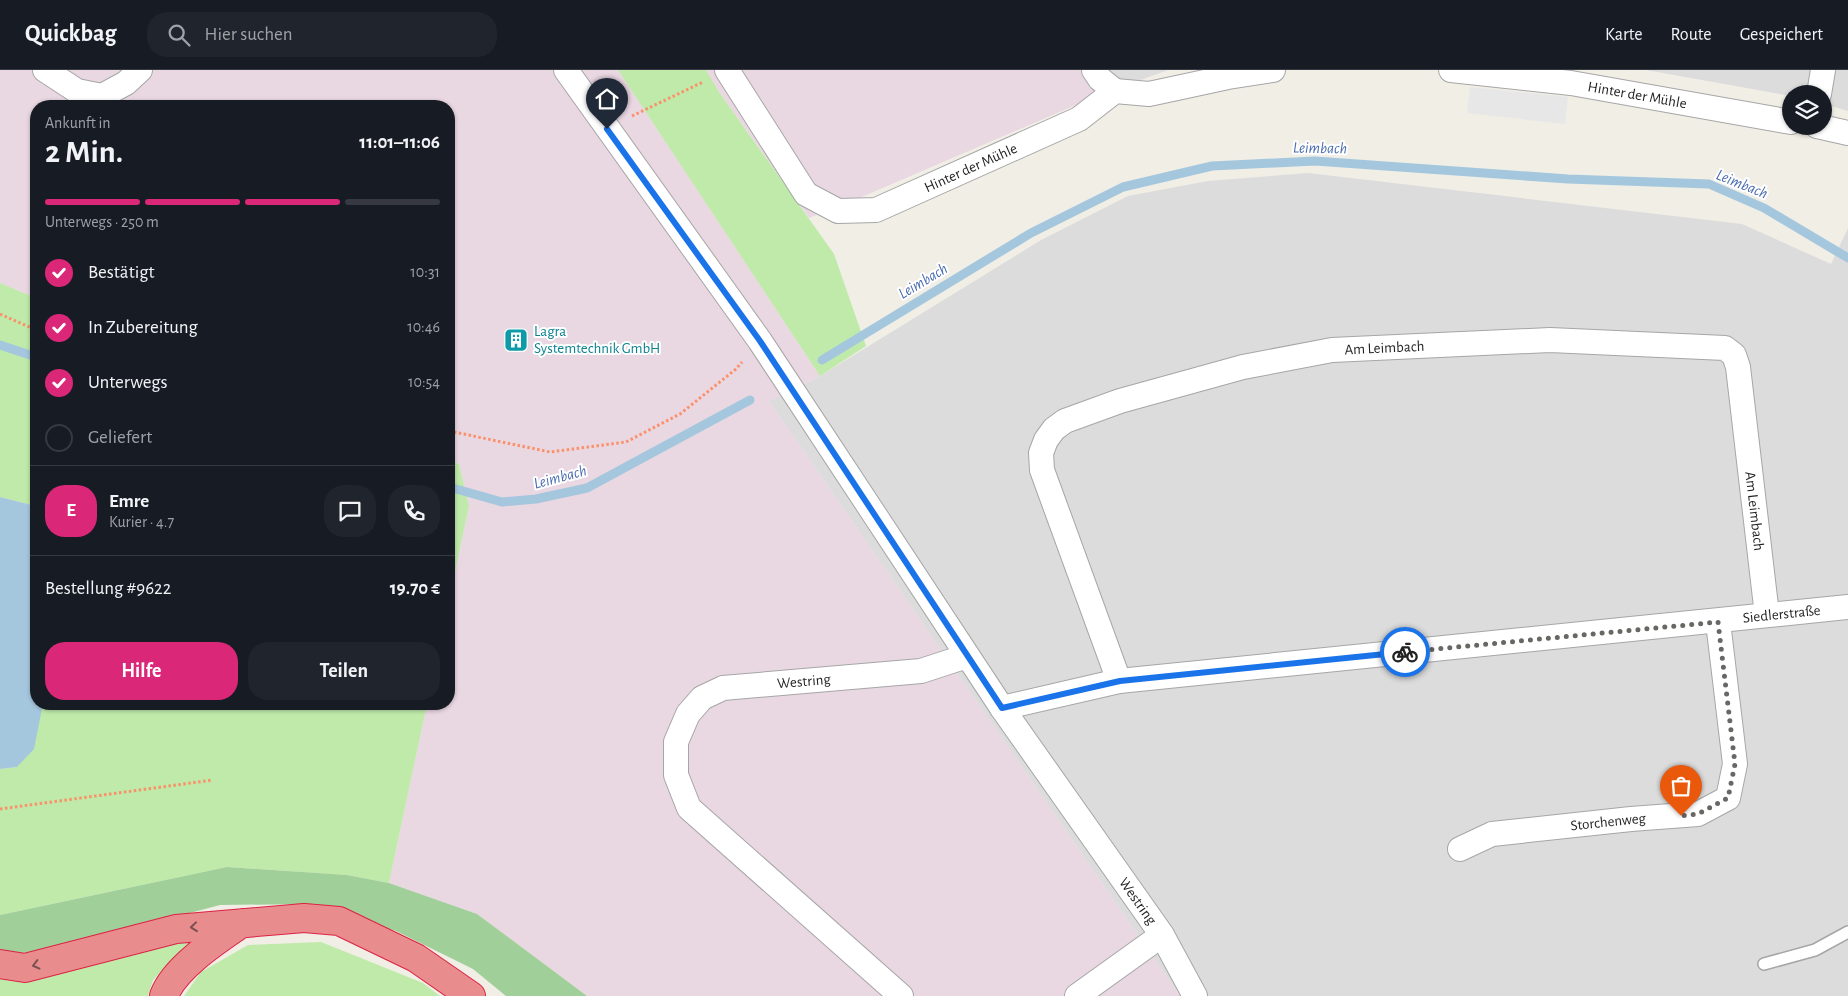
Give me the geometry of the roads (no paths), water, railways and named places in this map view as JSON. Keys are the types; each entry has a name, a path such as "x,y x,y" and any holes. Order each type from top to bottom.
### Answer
{"highway":[{"path":"0,964 25,968 176,929 304,918 339,921 416,958 471,996"},
{"path":"164,996 168,985 201,952 242,922"}],"street":[{"path":"45,70 77,91 102,96 126,83 140,70"},
{"path":"566,70 765,348 966,656"},
{"name":"Hinter der Mühle","path":"727,70 806,194 838,211 876,210 1079,119 1115,91"},
{"path":"1094,70 1100,79 1115,91 1149,94 1228,77 1274,70"},
{"name":"Hinter der Mühle","path":"1451,70 1571,83 1782,120"},
{"path":"1820,85 1823,70"},
{"path":"1832,129 1848,133"},
{"name":"Am Leimbach","path":"1120,681 1042,470 1041,453 1046,440 1054,429 1064,421 1120,401 1243,366 1332,350 1550,340 1725,348 1734,355 1738,367 1767,615"},
{"name":"Siedlerstraße","path":"1002,708 1120,681 1718,622 1848,607"},
{"name":"Storchenweg","path":"1460,849 1492,834 1612,820 1698,814 1728,798 1735,764 1718,622"},
{"name":"Westring","path":"901,996 689,808 676,775 676,742 688,714 702,698 723,688 921,671 966,656 1162,935 1195,996"},
{"name":"Westring","path":"1077,996 1162,935"}],"lane":[{"path":"1764,964 1814,950 1848,932"}],"water":[{"path":"0,497 30,504 30,710 42,710 34,749 17,767 0,769"}],"waterway":[{"name":"Leimbach","path":"822,360 1031,233 1123,187 1212,166 1315,161 1568,179 1709,184 1764,208 1848,258"},
{"name":"Leimbach","path":"0,345 30,355"},
{"name":"Leimbach","path":"455,489 502,502 536,499 587,488 750,400"}],"place":[{"name":"Lagra Systemtechnik GmbH","path":"516,340"}]}
